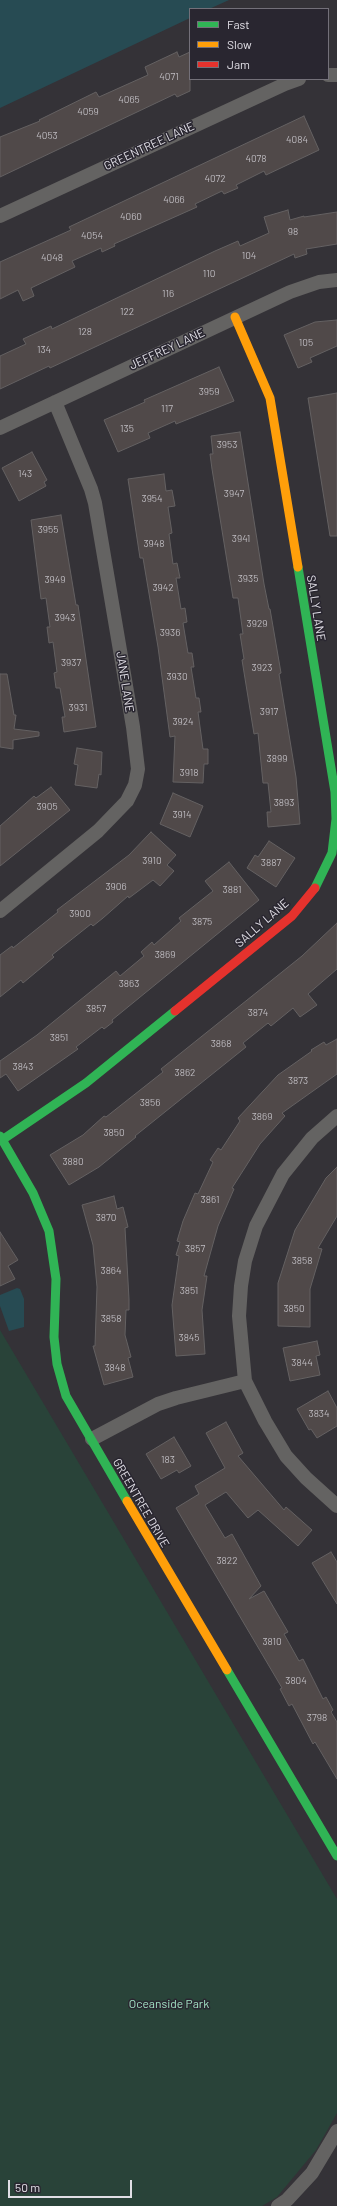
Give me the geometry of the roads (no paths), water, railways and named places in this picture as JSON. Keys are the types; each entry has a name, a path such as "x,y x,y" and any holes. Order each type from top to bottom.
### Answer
{"street":[{"name":"GREENTREE LANE","path":"0,216 296,80"},
{"name":"JEFFREY LANE","path":"0,428 290,292 319,282 337,280"},
{"name":"SALLY LANE","path":"1,1138 86,1083 292,916 312,892 324,872 332,853 336,819 334,792 270,398 235,317"},
{"name":"JANE LANE","path":"0,911 98,830 127,801 135,785 138,769 92,489 55,402"},
{"path":"337,1116 312,1138 283,1174 256,1226 245,1261 241,1286 240,1335 245,1381 274,1439 286,1456 306,1478 337,1506"},
{"name":"GREENTREE DRIVE","path":"1,1138 33,1193 49,1231 56,1279 54,1337 57,1364 66,1396 148,1538 337,1856"},
{"path":"92,1439 158,1404 182,1396 245,1381"},
{"path":"278,2206 286,2200 312,2173 337,2131"}],"water":[{"path":"0,0 229,0 211,8 189,8 189,18 0,108"},
{"path":"17,1288 20,1289 24,1299 24,1327 9,1331 0,1306 0,1295"}],"park label":[{"name":"Oceanside Park","path":"169,2004"}]}
